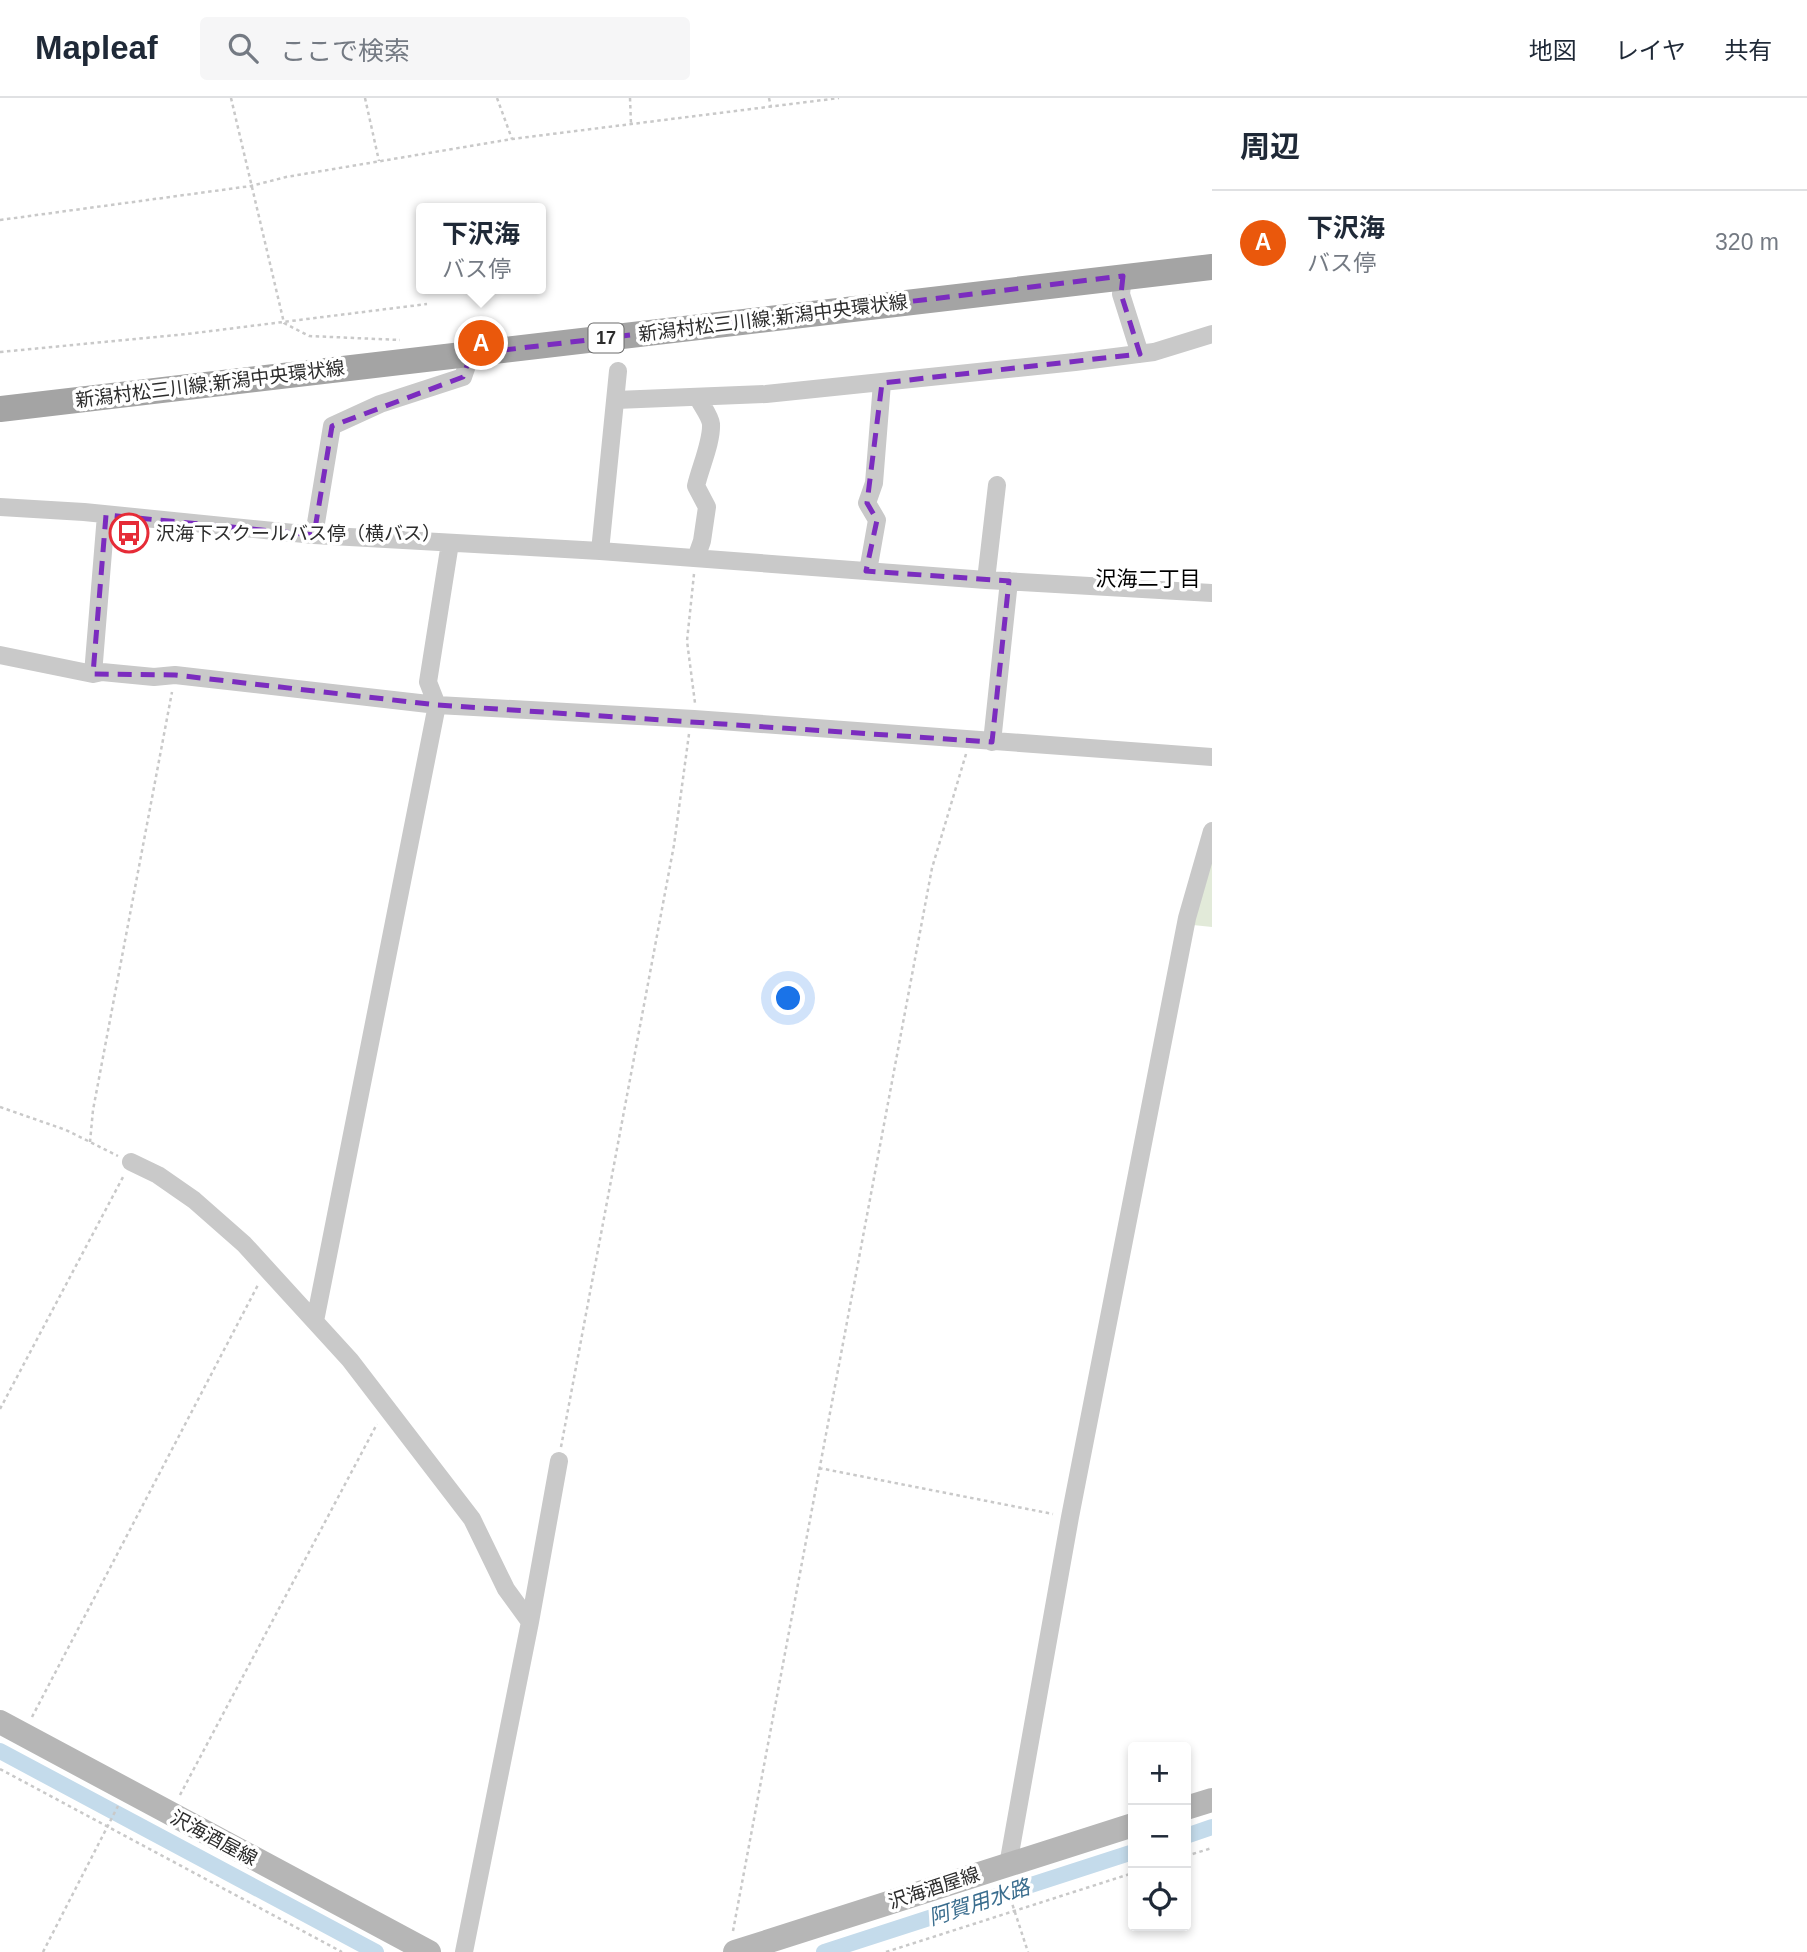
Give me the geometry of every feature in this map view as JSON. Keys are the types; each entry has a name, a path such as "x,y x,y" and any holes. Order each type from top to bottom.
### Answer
{"main road":[{"name":"新潟村松三川線;新潟中央環状線","path":"0,409 1212,267"},
{"name":"沢海酒屋線","path":"11,1728 429,1952"},
{"path":"1191,1806 1212,1800"},
{"name":"沢海酒屋線","path":"733,1947 1006,1873 1128,1827"}],"street":[{"path":"1123,276 1121,294 1140,354"},
{"path":"616,400 766,394 882,383 1154,352 1212,334"},
{"path":"314,535 332,426 380,404 463,377 471,354"},
{"path":"600,551 618,371"},
{"path":"868,571 877,520 867,503 874,483 882,383"},
{"path":"696,558 702,541 707,507 696,486 702,459 709,446 711,422 698,398"},
{"path":"986,580 997,485"},
{"path":"0,507 84,512 314,535 600,551 986,580 1212,593"},
{"path":"93,674 106,515"},
{"path":"315,1321 436,705 428,682 450,543"},
{"path":"992,742 1009,581"},
{"path":"0,655 93,674 103,672 154,677 175,674 436,705 694,719 1212,757"},
{"path":"1006,1873 1070,1517 1187,918 1212,831"},
{"path":"131,1162 158,1175 194,1200 244,1244 350,1360 472,1519 506,1589 530,1622"},
{"path":"464,1952 530,1622 558,1461"}],"path":[{"path":"230,98 284,323 309,336 401,340"},
{"path":"365,98 379,162"},
{"path":"497,98 512,138"},
{"path":"630,98 631,124"},
{"path":"769,98 771,107"},
{"path":"0,220 251,186 286,177 512,138 839,98"},
{"path":"0,352 284,323 427,304"},
{"path":"558,1461 674,845 686,747 694,719 695,702 687,641 696,558"},
{"path":"90,1142 96,1097 175,674"},
{"path":"733,1947 819,1468 932,868 970,740"},
{"path":"0,1107 66,1130 131,1162 0,1409"},
{"path":"11,1728 256,1292 264,1266"},
{"path":"170,1814 387,1408"},
{"path":"819,1468 1070,1517"},
{"path":"0,1769 342,1952"},
{"path":"43,1952 126,1790"},
{"path":"1191,1854 1212,1847"},
{"path":"1006,1873 1011,1905 1028,1952"},
{"path":"886,1952 1128,1875"}],"highlighted area":[{"path":"1123,276 1121,294 1140,354 882,383 867,503 877,520 866,571 1009,581 992,742 437,705 175,675 93,674 106,515 314,535 332,426 463,377 471,354"}],"green space":[{"path":"1212,856 1212,927 1193,925"}],"waterway":[{"path":"0,1751 376,1952"},
{"name":"阿賀用水路","path":"1191,1834 1212,1827"},
{"name":"阿賀用水路","path":"824,1952 1128,1854"}],"place":[{"name":"下沢海","path":"481,343"},
{"name":"沢海下スクールバス停（横バス）","path":"129,533"}],"district":[{"name":"沢海二丁目","path":"1148,578"}]}
